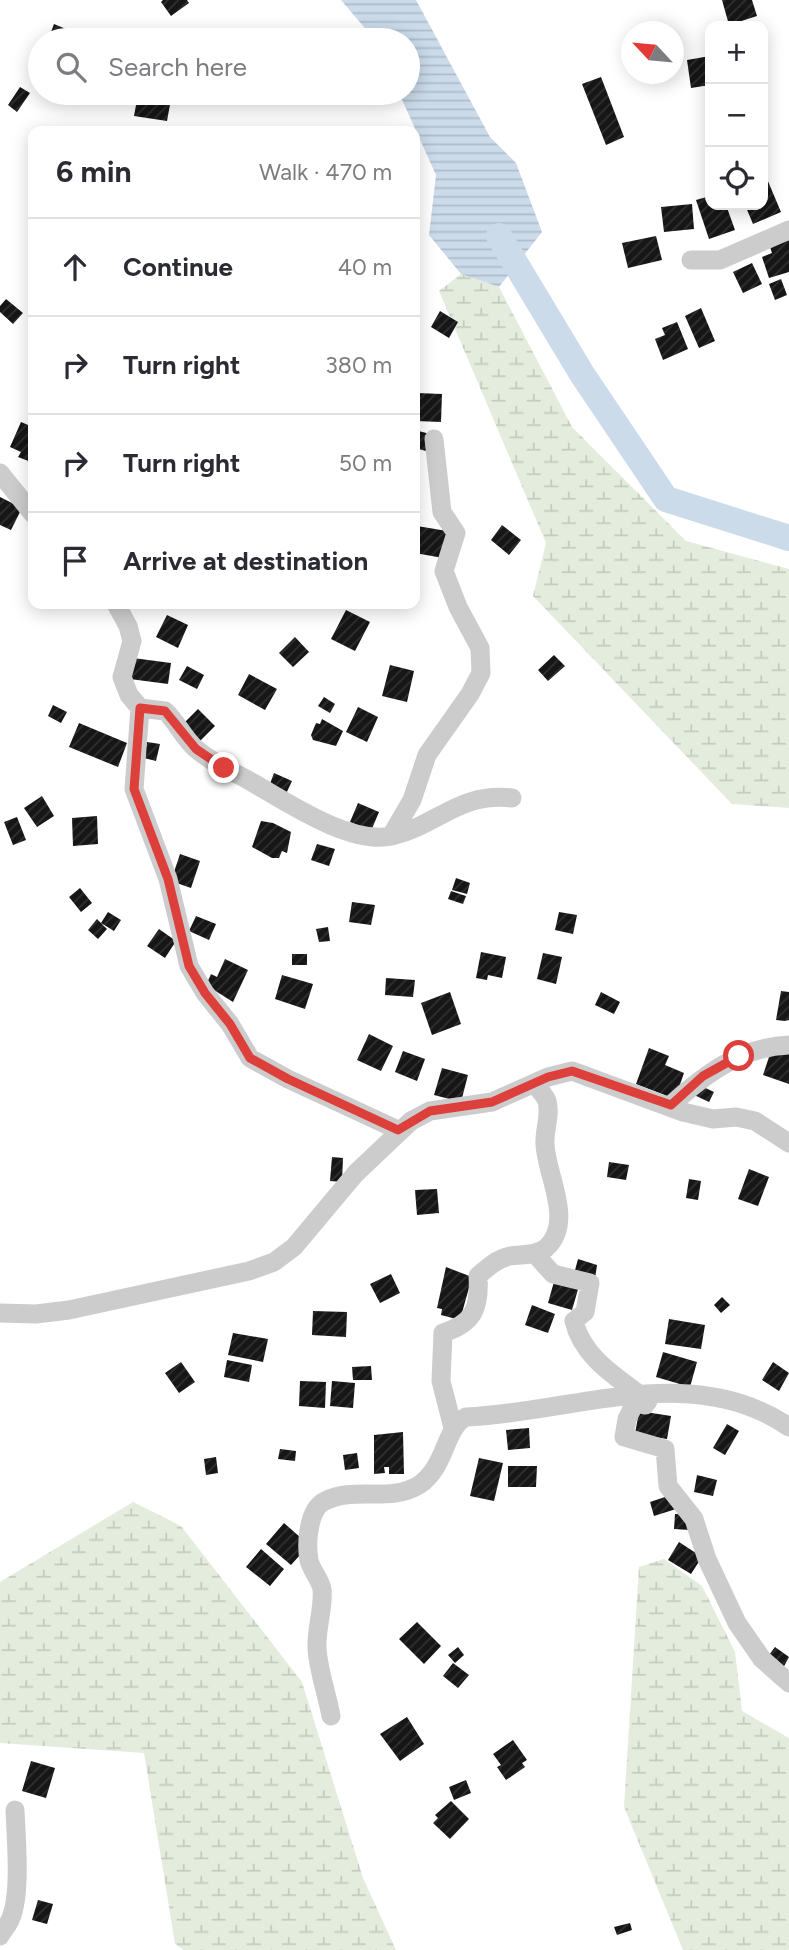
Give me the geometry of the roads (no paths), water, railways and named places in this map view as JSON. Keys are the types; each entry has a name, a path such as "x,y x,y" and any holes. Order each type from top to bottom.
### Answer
{"street":[{"path":"691,260 720,260 789,230"},
{"path":"391,836 412,800 427,755 470,694 481,673 480,648 458,607 444,571 456,533 442,512 434,439"},
{"path":"0,472 28,508"},
{"path":"119,609 132,641 122,677 129,695 140,708 165,711 196,749 300,810 361,835 391,836 465,802 482,797 512,798"},
{"path":"140,708 134,789 168,879 189,966 205,993 230,1024 250,1058 288,1079 398,1130"},
{"path":"671,1105 703,1076 739,1056 774,1045 789,1045"},
{"path":"0,1313 36,1314 78,1308 190,1281 248,1271 274,1262 294,1247 398,1130 430,1111 492,1102 572,1071 671,1105 684,1112 713,1119 736,1117 755,1121 789,1143"},
{"path":"453,1428 441,1381 443,1333 463,1327 475,1309 480,1296 478,1276 490,1265 508,1256 535,1254 552,1240 559,1217 545,1145 549,1111 543,1093 534,1084"},
{"path":"535,1254 553,1274 590,1283 585,1312 574,1321 578,1335 591,1355 648,1401 645,1405 635,1403 627,1419 624,1437 665,1449 668,1486 694,1519 707,1559 737,1623 762,1659 789,1683"},
{"path":"331,1716 317,1650 322,1588 309,1560 310,1534 316,1507 339,1496 390,1494 417,1486 431,1476 440,1463 453,1428 466,1417 506,1414 615,1395 672,1394 735,1401 765,1410 789,1427"},
{"path":"0,1936 9,1922 13,1907 17,1871 15,1810"}],"water":[{"path":"341,0 416,0 490,137 516,163 542,232 499,287 461,274 429,235 436,175 420,140 420,126 414,126 404,105 420,105 420,28 365,28"}],"waterway":[{"path":"499,236 582,374 666,499 789,538"}]}
